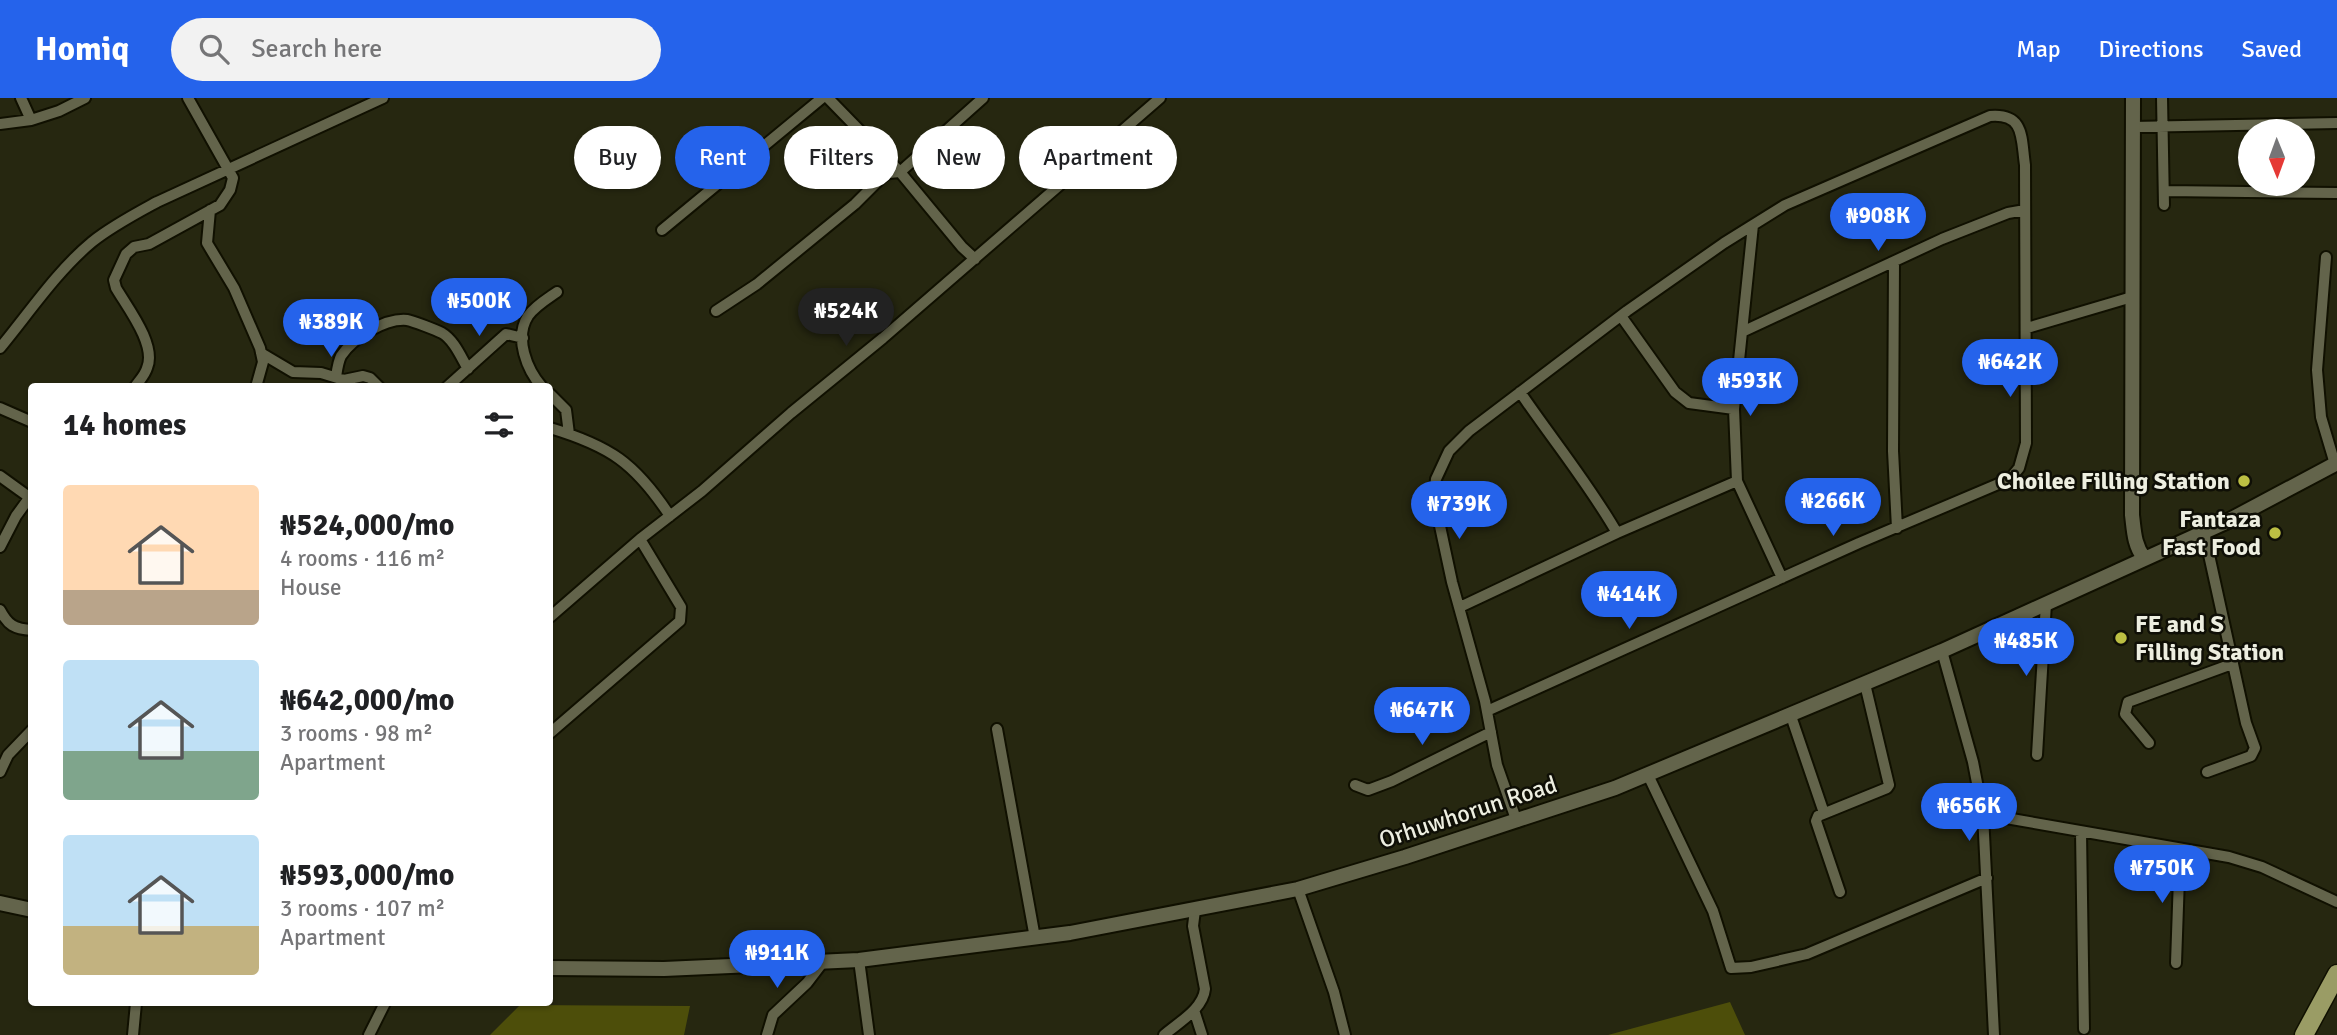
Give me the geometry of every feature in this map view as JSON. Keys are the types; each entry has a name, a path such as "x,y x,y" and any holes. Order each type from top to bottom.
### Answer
{"main road":[{"path":"2304,1035 2337,974"}],"street":[{"path":"21,98 31,120"},
{"path":"138,383 149,366 147,348 143,333 116,288 114,280 122,262 134,247 149,244 220,205 230,190 233,178 188,98"},
{"path":"0,348 70,263 92,242 124,220 157,202 383,98"},
{"path":"662,230 822,98"},
{"path":"828,98 901,172 962,247 975,259"},
{"path":"716,311 757,284 855,204 882,177 901,172 983,98"},
{"path":"553,614 883,338 1160,98"},
{"path":"2133,98 2132,515 2135,540 2144,558"},
{"path":"2162,98 2164,205"},
{"path":"0,124 31,120 79,100"},
{"path":"1487,711 2010,479 2019,468 2026,443 2027,328 2025,164 2020,126 2012,118 2002,115 1990,117 1785,205 1733,237 1621,316 1469,430 1449,451 1436,480 1434,498 1441,536 1487,711 1497,765 1517,821"},
{"path":"2132,127 2337,123"},
{"path":"2165,191 2337,193"},
{"path":"210,210 207,243 234,288 261,353 263,362 257,383"},
{"path":"1742,332 1942,239 2008,213 2025,211"},
{"path":"1753,225 1734,410 1737,481 1782,578"},
{"path":"1733,237 1748,255"},
{"path":"2326,257 2317,369 2321,417 2336,464"},
{"path":"1894,263 1893,451 1897,528"},
{"path":"539,383 527,366 524,326 528,316 557,292"},
{"path":"2027,328 2132,297"},
{"path":"1621,316 1675,392 1689,403 1734,410"},
{"path":"336,377 340,358 358,340 378,327 395,321 409,320 443,334 452,342 468,369"},
{"path":"452,383 506,334 523,338"},
{"path":"261,353 293,372 321,373 344,380 363,376 375,383"},
{"path":"1520,392 1599,502 1617,533"},
{"path":"553,397 566,410 569,434"},
{"path":"0,408 28,420"},
{"path":"553,429 593,442 617,456 656,496 670,516"},
{"name":"Orhuwhorun Road","path":"553,968 664,969 859,960 1035,938 1298,889 1615,789 1942,651 2204,531 2336,464"},
{"path":"0,476 28,495"},
{"path":"1460,607 1617,533 1737,481"},
{"path":"0,547 28,499"},
{"path":"2204,531 2232,664 2255,748 2254,753 2207,772"},
{"path":"553,730 680,621 681,607 640,539"},
{"path":"2037,755 2046,603"},
{"path":"0,610 8,624 16,629 28,630"},
{"path":"1942,651 1973,762 1983,814 1994,1035"},
{"path":"2149,743 2125,714 2128,702 2232,664"},
{"path":"1840,892 1816,821 1818,816 1889,785 1865,684"},
{"path":"1791,716 1824,813"},
{"path":"996,729 1035,938"},
{"path":"1355,785 1368,790 1392,781 1491,732"},
{"path":"0,772 8,755 28,734"},
{"path":"1648,775 1713,911 1731,968 1751,967 1807,954 1987,877"},
{"path":"1983,814 2229,857 2262,867 2337,902"},
{"path":"2081,832 2084,1028"},
{"path":"2176,963 2180,849"},
{"path":"1298,889 1334,992 1345,1035"},
{"path":"0,903 28,909"},
{"path":"1164,1035 1194,1010 1204,997 1205,989 1193,926 1195,910"},
{"path":"859,960 869,1035"},
{"path":"767,1035 772,1015 807,983 823,962"},
{"path":"133,1035 136,1006"},
{"path":"369,1035 384,1006"},
{"path":"1194,1010 1202,1035"}],"shaded area":[{"path":"1730,1002 1745,1035 1608,1035"},
{"path":"519,1006 690,1006 684,1035 490,1035"}],"place":[{"name":"Choilee Filling Station","path":"2244,481"},
{"name":"Fantaza Fast Food","path":"2275,533"},
{"name":"FE and S Filling Station","path":"2121,638"}]}
